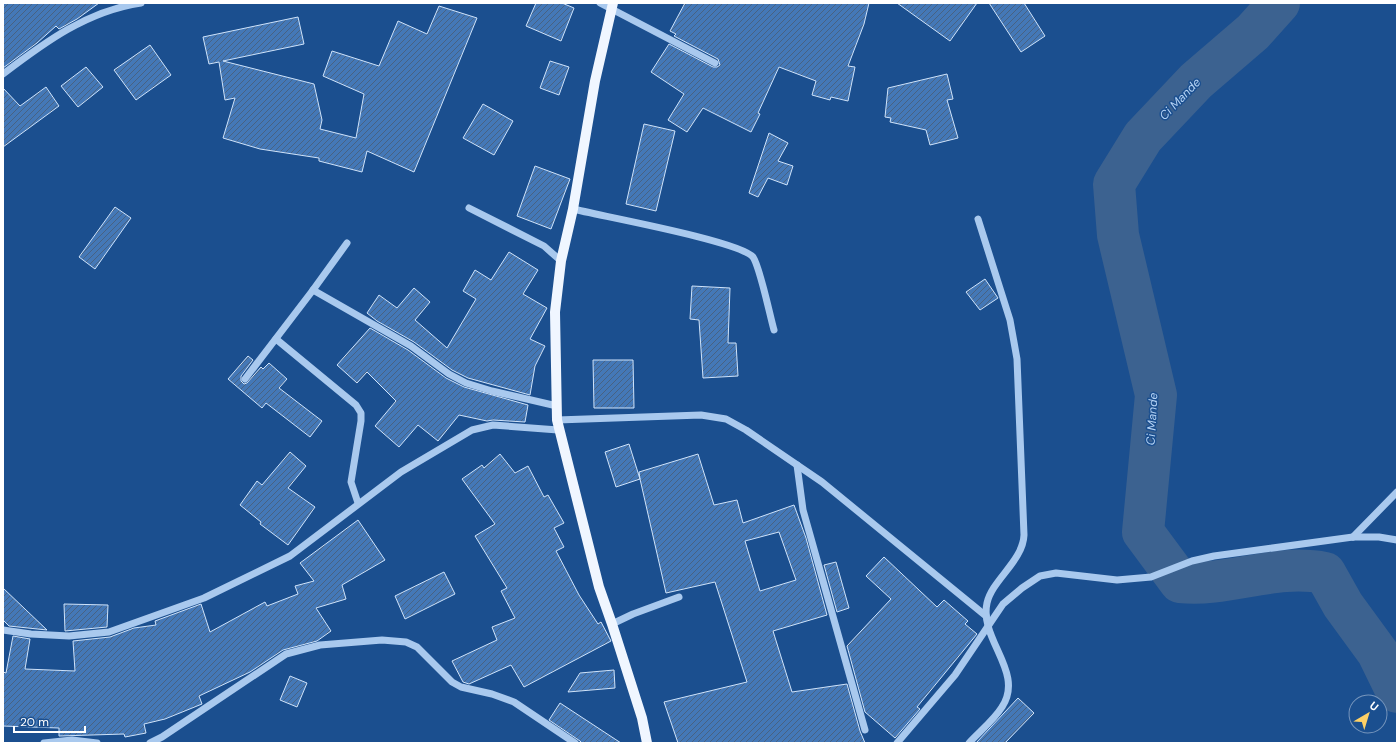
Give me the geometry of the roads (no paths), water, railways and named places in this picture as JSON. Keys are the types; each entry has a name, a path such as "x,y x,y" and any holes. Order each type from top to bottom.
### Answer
{"main road":[{"path":"612,6 595,81 573,209 561,261 555,312 557,406 558,425 599,587 642,718 647,743"}],"street":[{"path":"3,74 40,47 81,21 119,6 141,3"},
{"path":"600,3 612,6 715,63"},
{"path":"469,208 544,246 561,261"},
{"path":"573,209 720,242 747,252 756,262 774,330"},
{"path":"969,743 1002,708 1010,685 988,628 986,616 989,598 1021,550 1024,535 1017,359 1010,320 978,219"},
{"path":"245,379 313,290 347,242"},
{"path":"313,290 411,346 449,374 466,383 492,391 557,406"},
{"path":"276,339 356,405 360,413 361,421 351,482 355,498 358,503"},
{"path":"3,630 31,634 68,636 109,632 204,598 290,556 358,503 401,472 472,430 493,425 558,425 707,416 726,420 739,426 822,482 986,616"},
{"path":"797,465 803,510 865,730"},
{"path":"1353,537 1397,492"},
{"path":"898,743 955,676 1003,604 1022,588 1048,573 1117,580 1151,576 1192,561 1214,556 1306,545 1353,537 1379,536 1397,540"},
{"path":"612,624 633,614 680,597"},
{"path":"150,743 162,737 286,654 320,645 382,640 406,642 417,648 452,682 461,687 492,694 514,702 575,743"},
{"path":"44,743 72,740 97,743"}],"waterway":[{"name":"Ci Mande","path":"1279,3 1253,32 1196,81 1143,137 1114,184 1118,235 1156,395 1143,532 1180,582 1198,583 1288,571 1325,573 1343,605 1378,653 1397,692"}]}
